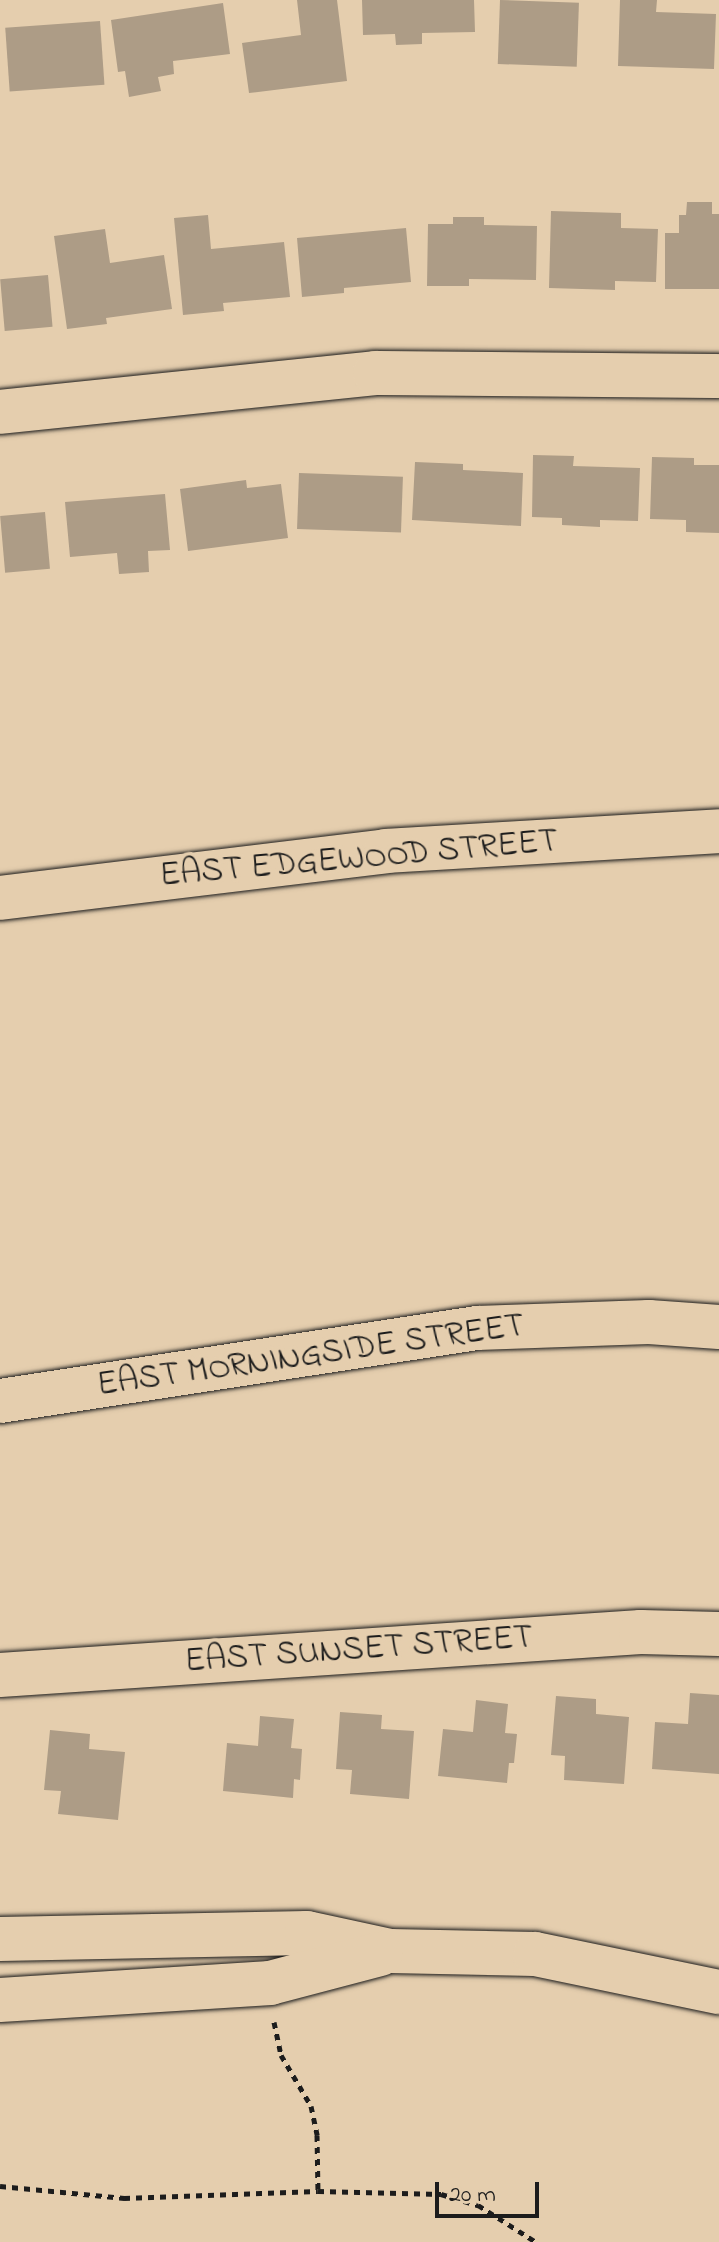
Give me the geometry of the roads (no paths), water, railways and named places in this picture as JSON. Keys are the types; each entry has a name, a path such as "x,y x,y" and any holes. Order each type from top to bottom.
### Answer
{"street":[{"path":"0,412 375,373 719,376"},
{"name":"EAST EDGEWOOD STREET","path":"0,898 386,851 719,831"},
{"name":"EAST MORNINGSIDE STREET","path":"0,1401 477,1328 649,1322 719,1327"},
{"name":"EAST SUNSET STREET","path":"0,1675 641,1632 719,1634"},
{"path":"0,1939 307,1933 390,1951 535,1954 719,1992"},
{"path":"0,2000 270,1983 390,1951"}]}
